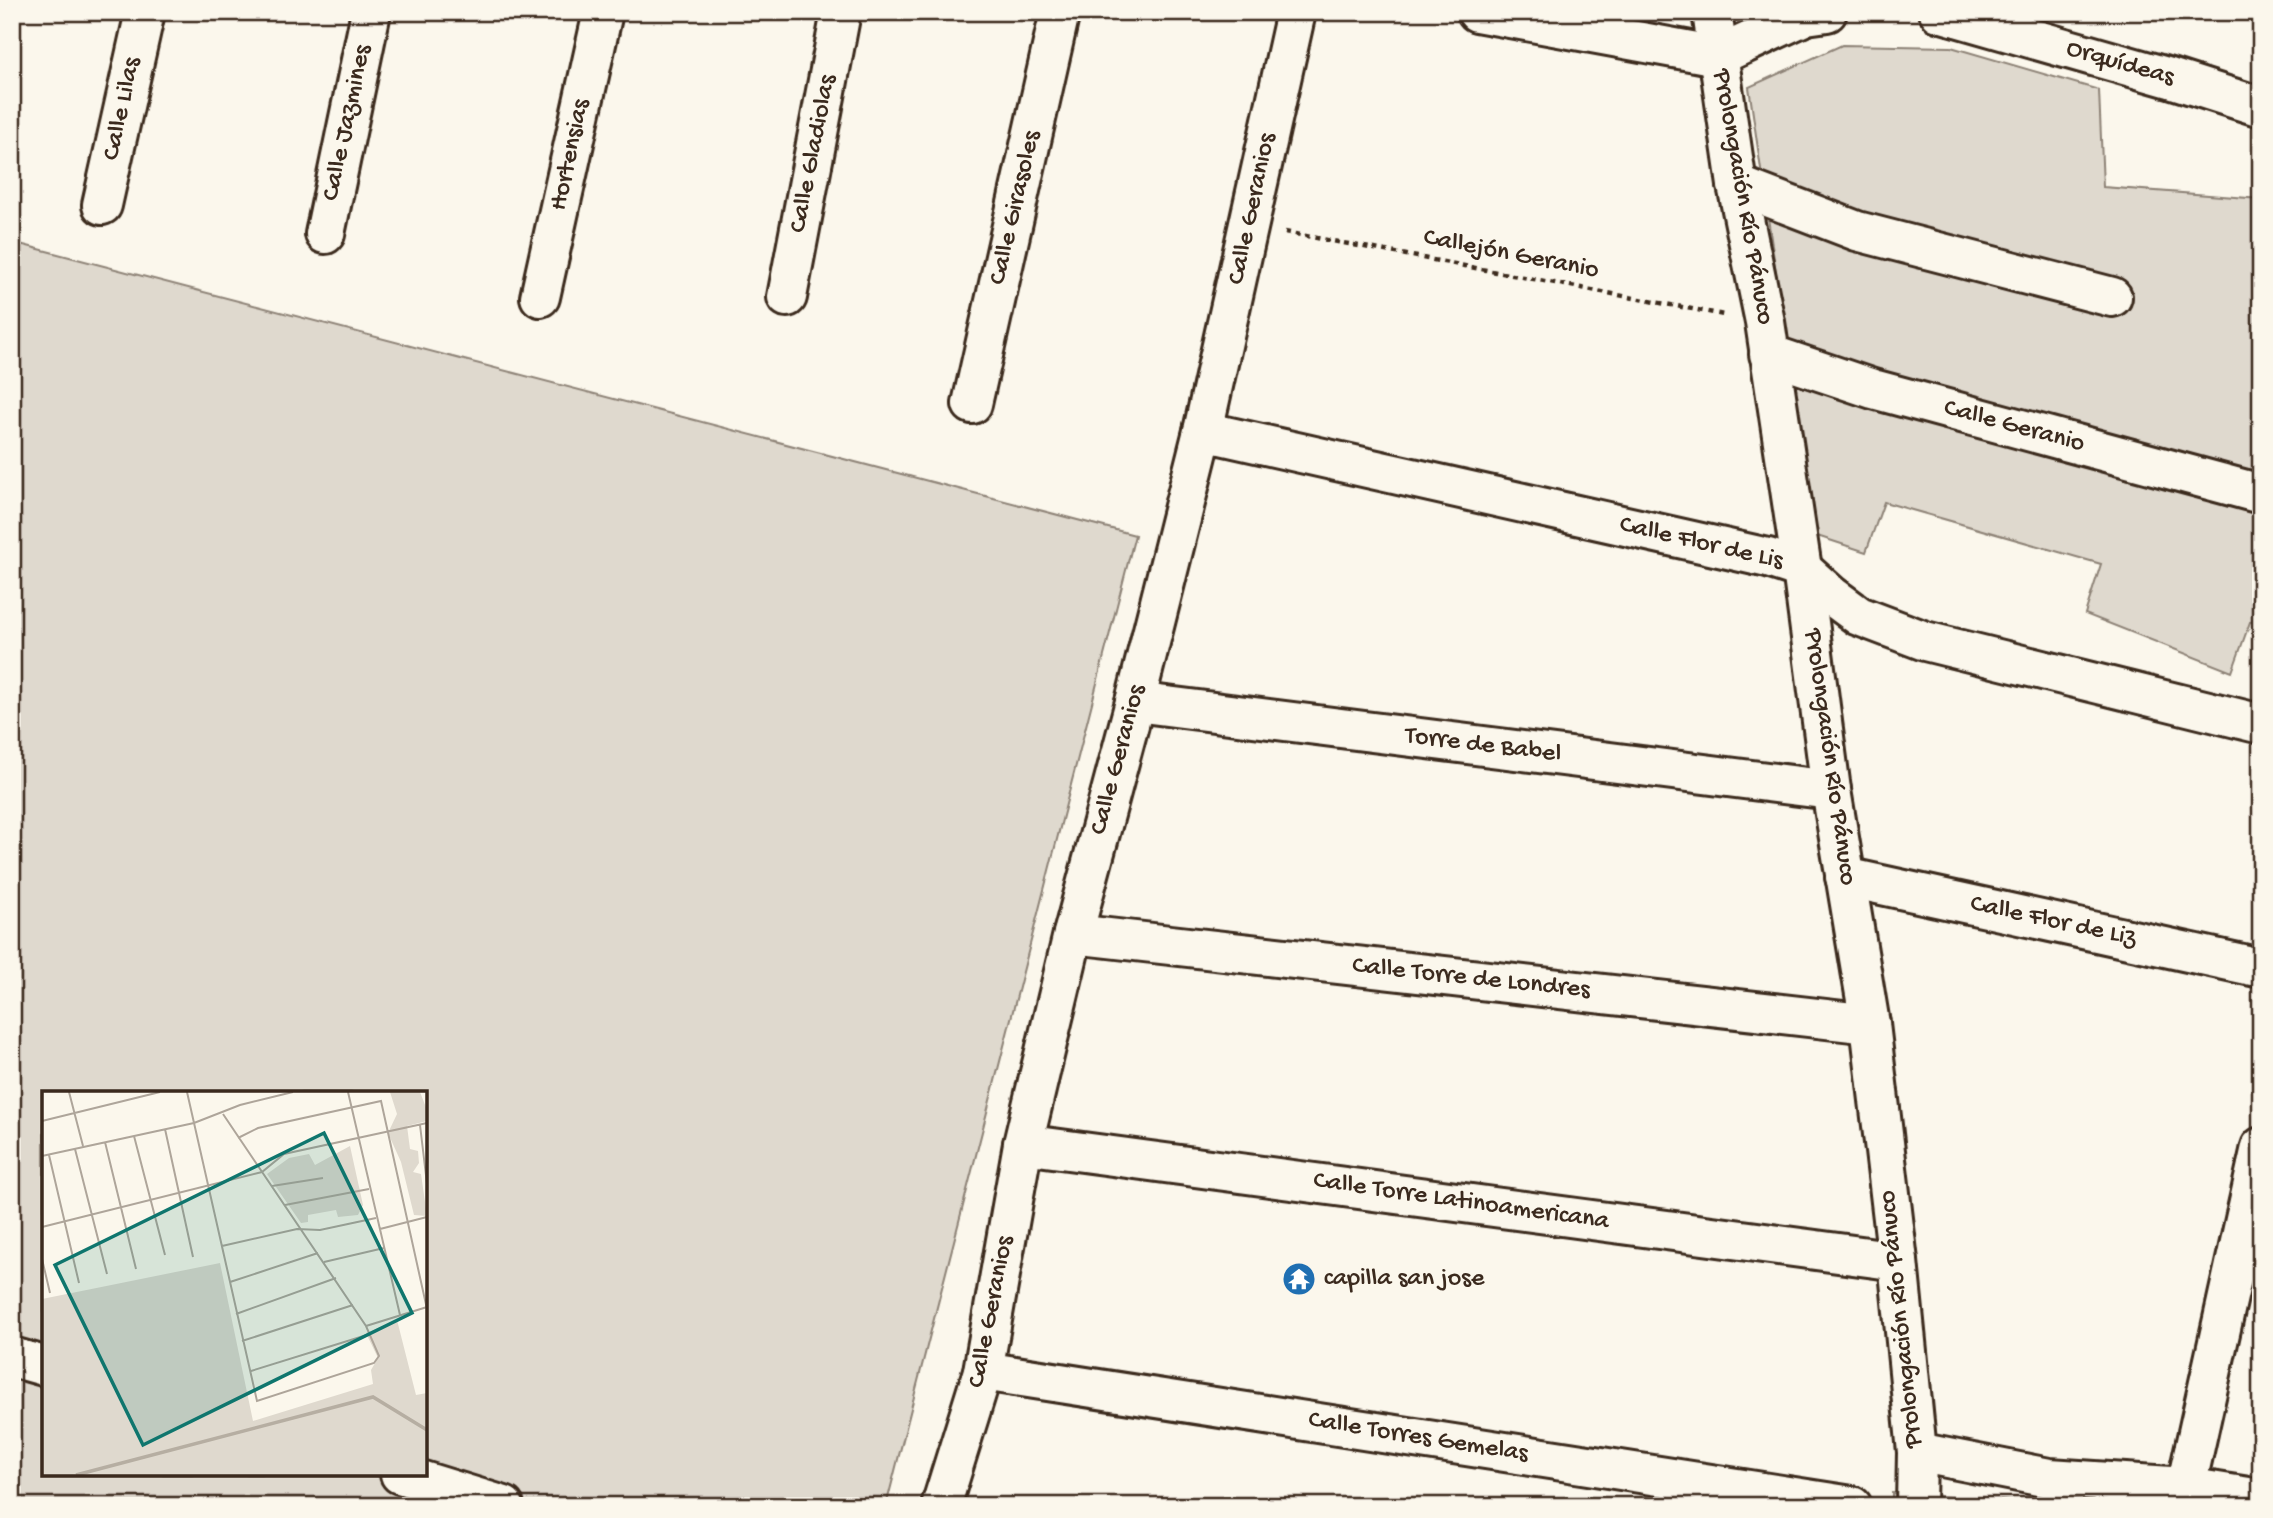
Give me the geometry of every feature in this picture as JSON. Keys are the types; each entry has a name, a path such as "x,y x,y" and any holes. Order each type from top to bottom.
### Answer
{"street":[{"name":"Calle Lilas","path":"102,205 145,12"},
{"name":"Calle Jazmines","path":"326,234 371,12"},
{"name":"Hortensias","path":"540,297 603,12"},
{"name":"Calle Gladiolas","path":"786,297 841,12"},
{"name":"Calle Girasoles","path":"972,404 1059,12"},
{"name":"Calle Geranios","path":"941,1506 983,1371 1023,1144 1073,934 1203,431 1296,12"},
{"path":"1476,12 1718,56 1807,15 1827,12"},
{"name":"Prolongación Río Pánuco","path":"1712,12 1737,185 1767,338 1802,569 1831,790 1870,1024 1917,1452 1916,1506"},
{"name":"Orquídeas","path":"1939,12 2261,107"},
{"path":"1737,185 1857,232 2112,297"},
{"name":"Calle Geranio","path":"1767,338 1873,389 2261,494"},
{"name":"Calle Flor de Lis","path":"1203,431 1768,558 1802,569 1859,616 1925,640 2261,724"},
{"name":"Torre de Babel","path":"1135,702 1831,790"},
{"name":"Calle Flor de Liz","path":"1845,877 2261,968"},
{"name":"Calle Torre de Londres","path":"1073,934 1870,1024"},
{"name":"Calle Torre Latinoamericana","path":"1023,1144 1898,1261"},
{"path":"2186,1487 2261,1147"},
{"path":"12,1357 42,1365"},
{"name":"Calle Torres Gemelas","path":"983,1371 1852,1506"},
{"path":"1917,1452 2049,1478 2186,1487 2261,1499"},
{"path":"406,1476 504,1506"}],"path":[{"name":"Callejón Geranio","path":"1250,227 1263,227 1767,338"}],"shaded area":[{"path":"1842,45 1951,47 2099,90 2103,187 2261,199 2261,621 2250,622 2232,672 2085,614 2101,564 1884,502 1866,552 1814,535 1749,87"},
{"path":"12,242 1135,535 886,1506 12,1506"},
{"path":"1892,1493 2083,1506 1892,1506"}],"place":[{"name":"capilla san jose","path":"1299,1279"}]}
